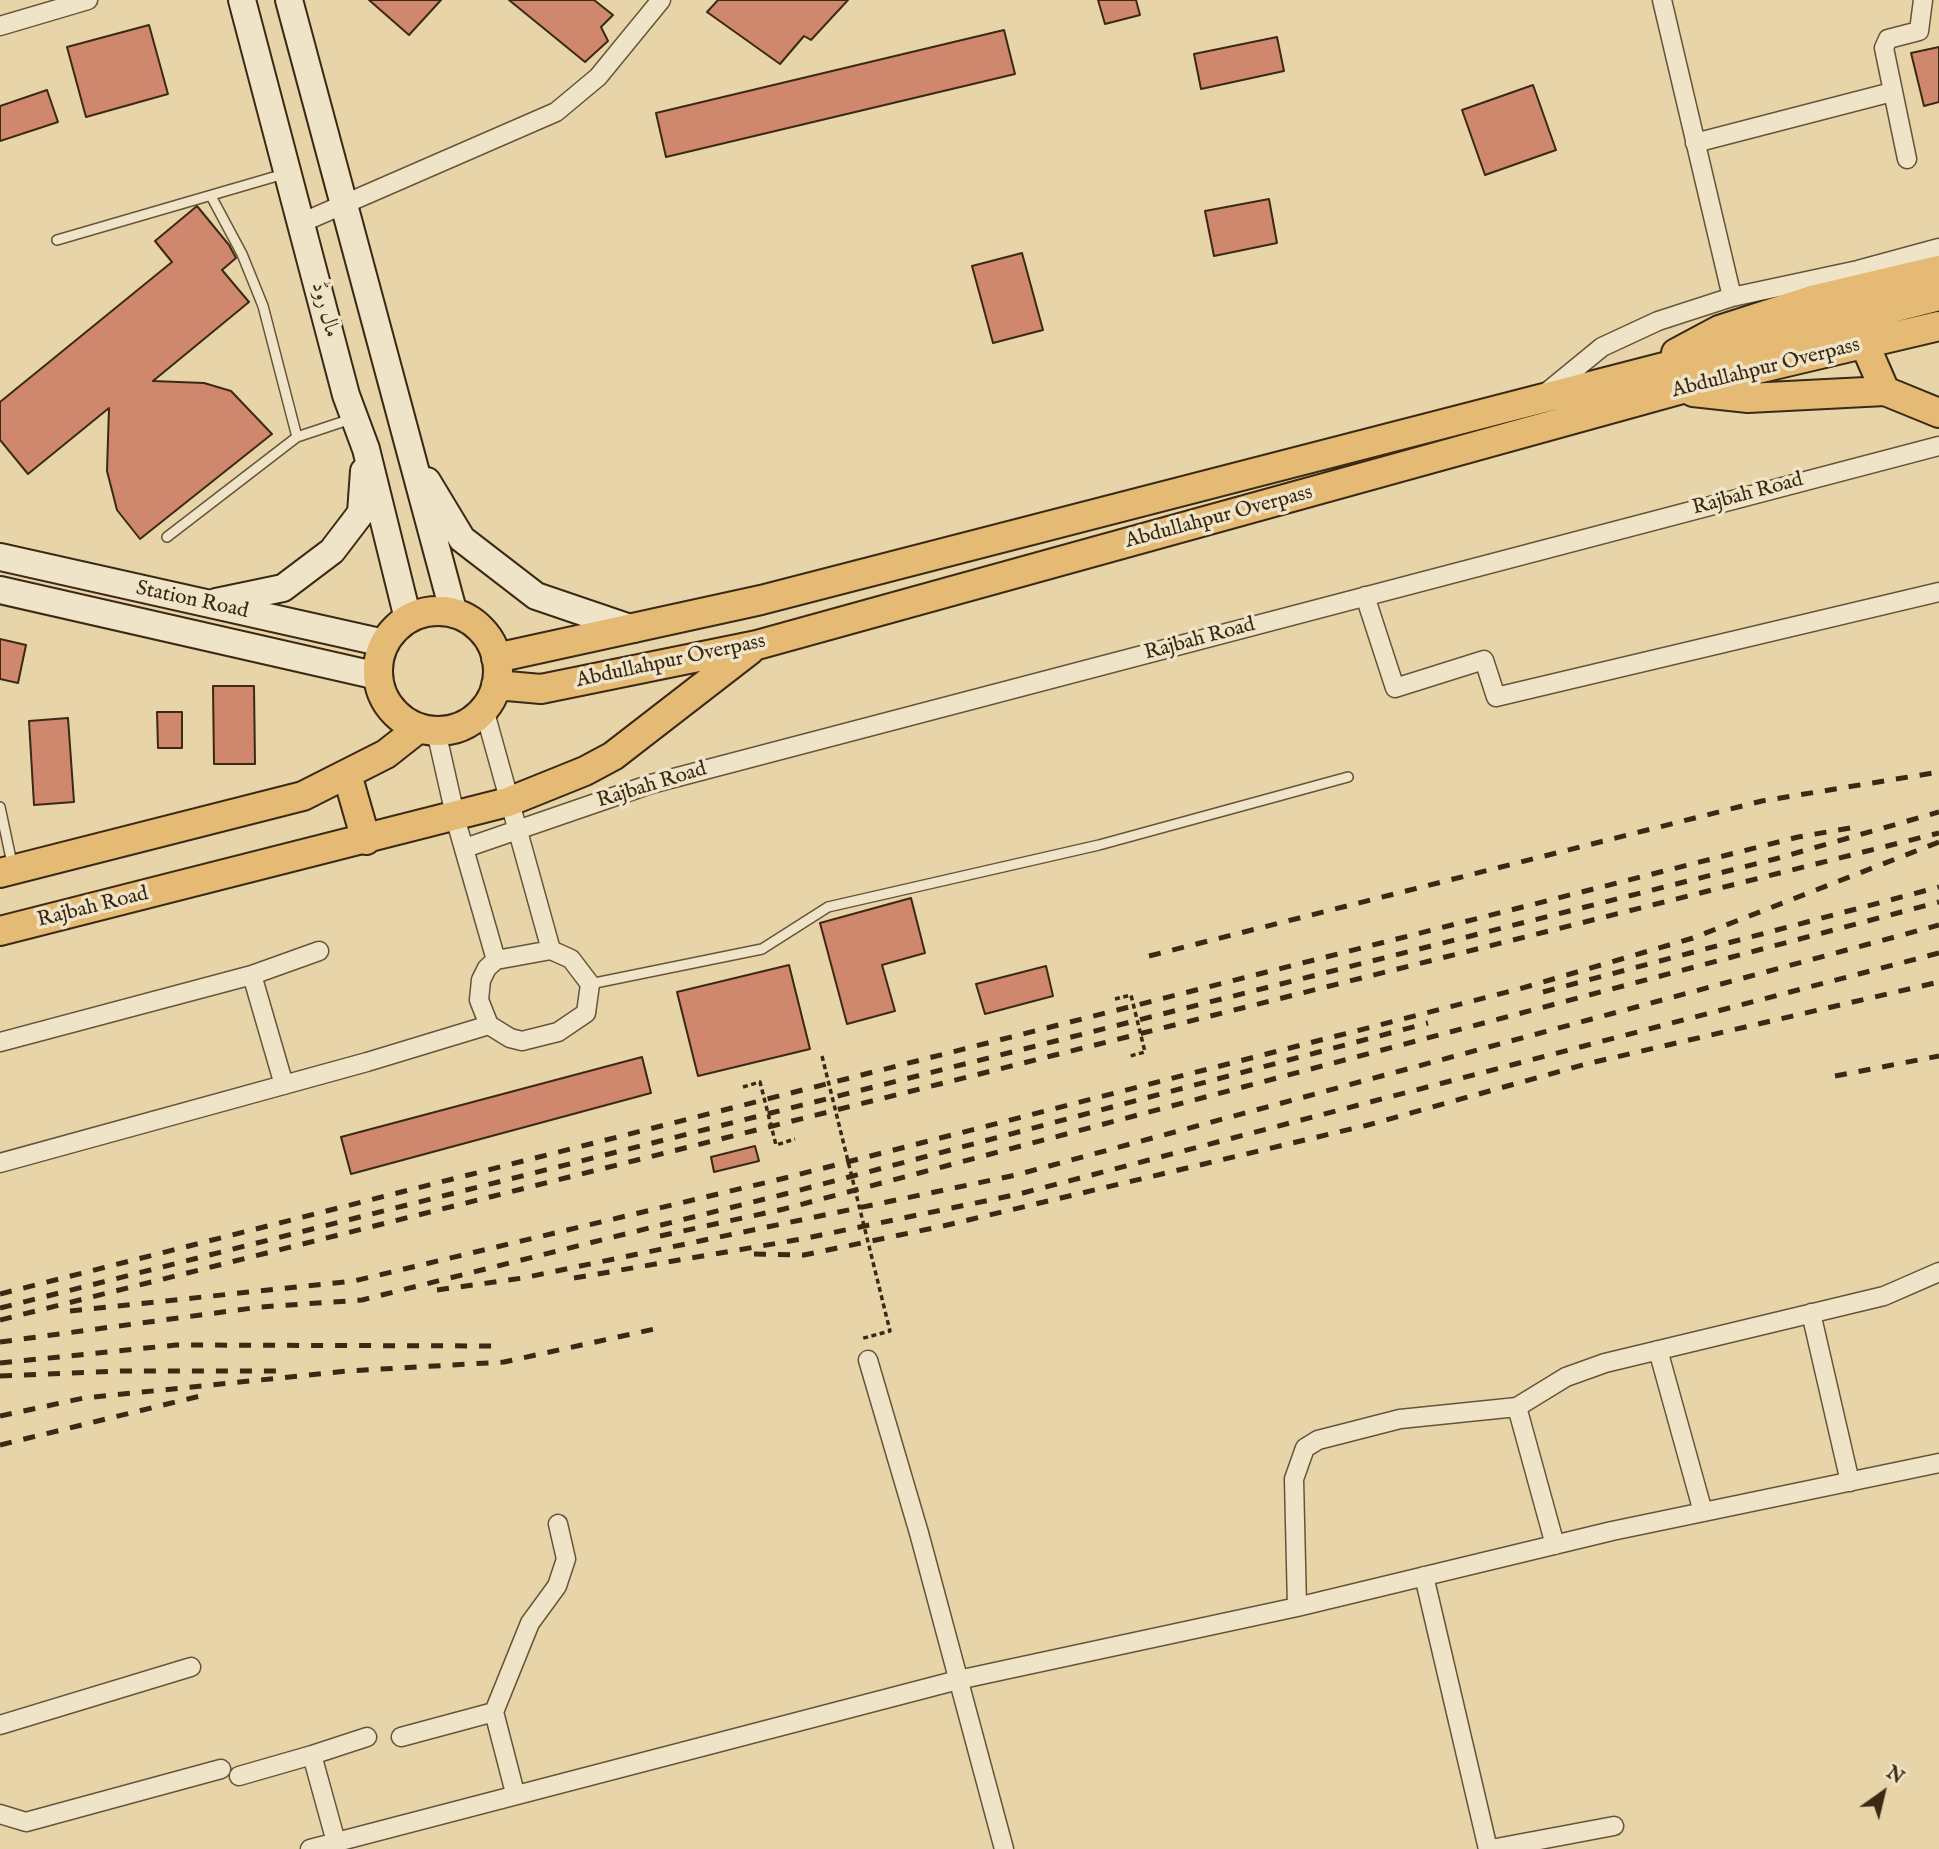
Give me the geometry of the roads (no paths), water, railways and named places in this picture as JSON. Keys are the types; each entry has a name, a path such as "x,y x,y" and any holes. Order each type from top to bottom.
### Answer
{"main road":[{"name":"مال روڈ","path":"242,0 301,223 366,449 408,619"},
{"path":"289,0 454,614"},
{"name":"Abdullahpur Overpass","path":"492,684 633,629 761,600 1633,376 1935,284"},
{"name":"Abdullahpur Overpass","path":"492,684 541,689 757,645 1679,390 1939,327"},
{"path":"1865,345 1885,391"},
{"path":"1679,390 1748,398 1885,391 1939,413"},
{"path":"204,605 283,588 332,551 361,513 366,449"},
{"path":"410,453 462,539 543,600 633,629"},
{"name":"Station Road","path":"0,557 204,605 384,643"},
{"name":"Station Road","path":"0,590 378,676"},
{"path":"6,871 303,796 428,730 463,725 492,684 481,630 454,614 439,611 408,619 395,629 384,643 378,676 381,692 402,720 428,730"},
{"name":"Rajbah Road","path":"0,931 456,816 513,815 613,756 757,645"},
{"path":"347,774 366,840"}],"street":[{"path":"0,26 88,0"},
{"path":"301,223 556,112 598,77 662,0"},
{"path":"1662,0 1732,297"},
{"path":"1907,159 1892,92 1885,43 1919,31 1923,0"},
{"path":"1695,143 1892,92"},
{"path":"1536,401 1602,347 1658,321 1732,297 1858,271 1939,248"},
{"name":"Rajbah Road","path":"465,848 513,815 651,784 1939,446"},
{"path":"1365,596 1395,688 1484,660 1496,697 1939,592"},
{"path":"492,684 513,815 551,950"},
{"path":"428,730 456,816 496,960"},
{"path":"551,950 571,959 590,984 586,1013 558,1032 522,1041 510,1038 489,1025 479,1000 481,980 487,968 496,960 551,950"},
{"path":"0,1042 252,975 318,951"},
{"path":"252,975 284,1085"},
{"path":"0,1163 489,1025"},
{"path":"1297,1607 1294,1479 1305,1448 1318,1440 1400,1419 1517,1407 1566,1377 1658,1350 1884,1296 1939,1272"},
{"path":"1811,1313 1850,1482"},
{"path":"1658,1350 1703,1512"},
{"path":"868,1360 1004,1849"},
{"path":"1517,1407 1555,1545"},
{"path":"310,1849 515,1793 958,1680 1297,1607 1703,1512 1939,1463"},
{"path":"515,1793 494,1712 530,1623 556,1586 566,1559 558,1524"},
{"path":"1424,1576 1490,1849 1614,1826"},
{"path":"0,1725 191,1667"},
{"path":"401,1737 494,1712"},
{"path":"239,1776 367,1737"},
{"path":"312,1755 336,1842"},
{"path":"0,1814 26,1822 221,1769"}],"lane":[{"path":"57,240 288,173"},
{"path":"211,196 242,254 263,306 297,437"},
{"path":"167,537 297,437 355,418"},
{"path":"590,984 762,949 828,907 1099,845 1348,777"},
{"path":"0,807 6,871"}],"railway":[{"path":"1149,956 1762,801 1939,772"},
{"path":"0,1308 1775,859 1939,812"},
{"path":"0,1294 1798,837 1856,827"},
{"path":"0,1320 1939,833"},
{"path":"70,1311 354,1281 785,1178 1519,989 1693,938 1939,842"},
{"path":"1543,992 1939,887"},
{"path":"660,1236 784,1209 1939,902"},
{"path":"437,1290 523,1278 1016,1175 1939,925"},
{"path":"574,1278 802,1239 1019,1194 1939,953"},
{"path":"754,1254 804,1255 943,1226 1368,1125 1586,1064 1939,982"},
{"path":"0,1342 260,1307 362,1300 785,1194 1428,1023"},
{"path":"1835,1076 1939,1056"},
{"path":"0,1416 84,1398 348,1371 504,1362 659,1328"},
{"path":"0,1363 176,1345 502,1346"},
{"path":"0,1376 121,1371 283,1371"},
{"path":"0,1445 200,1396"}]}
